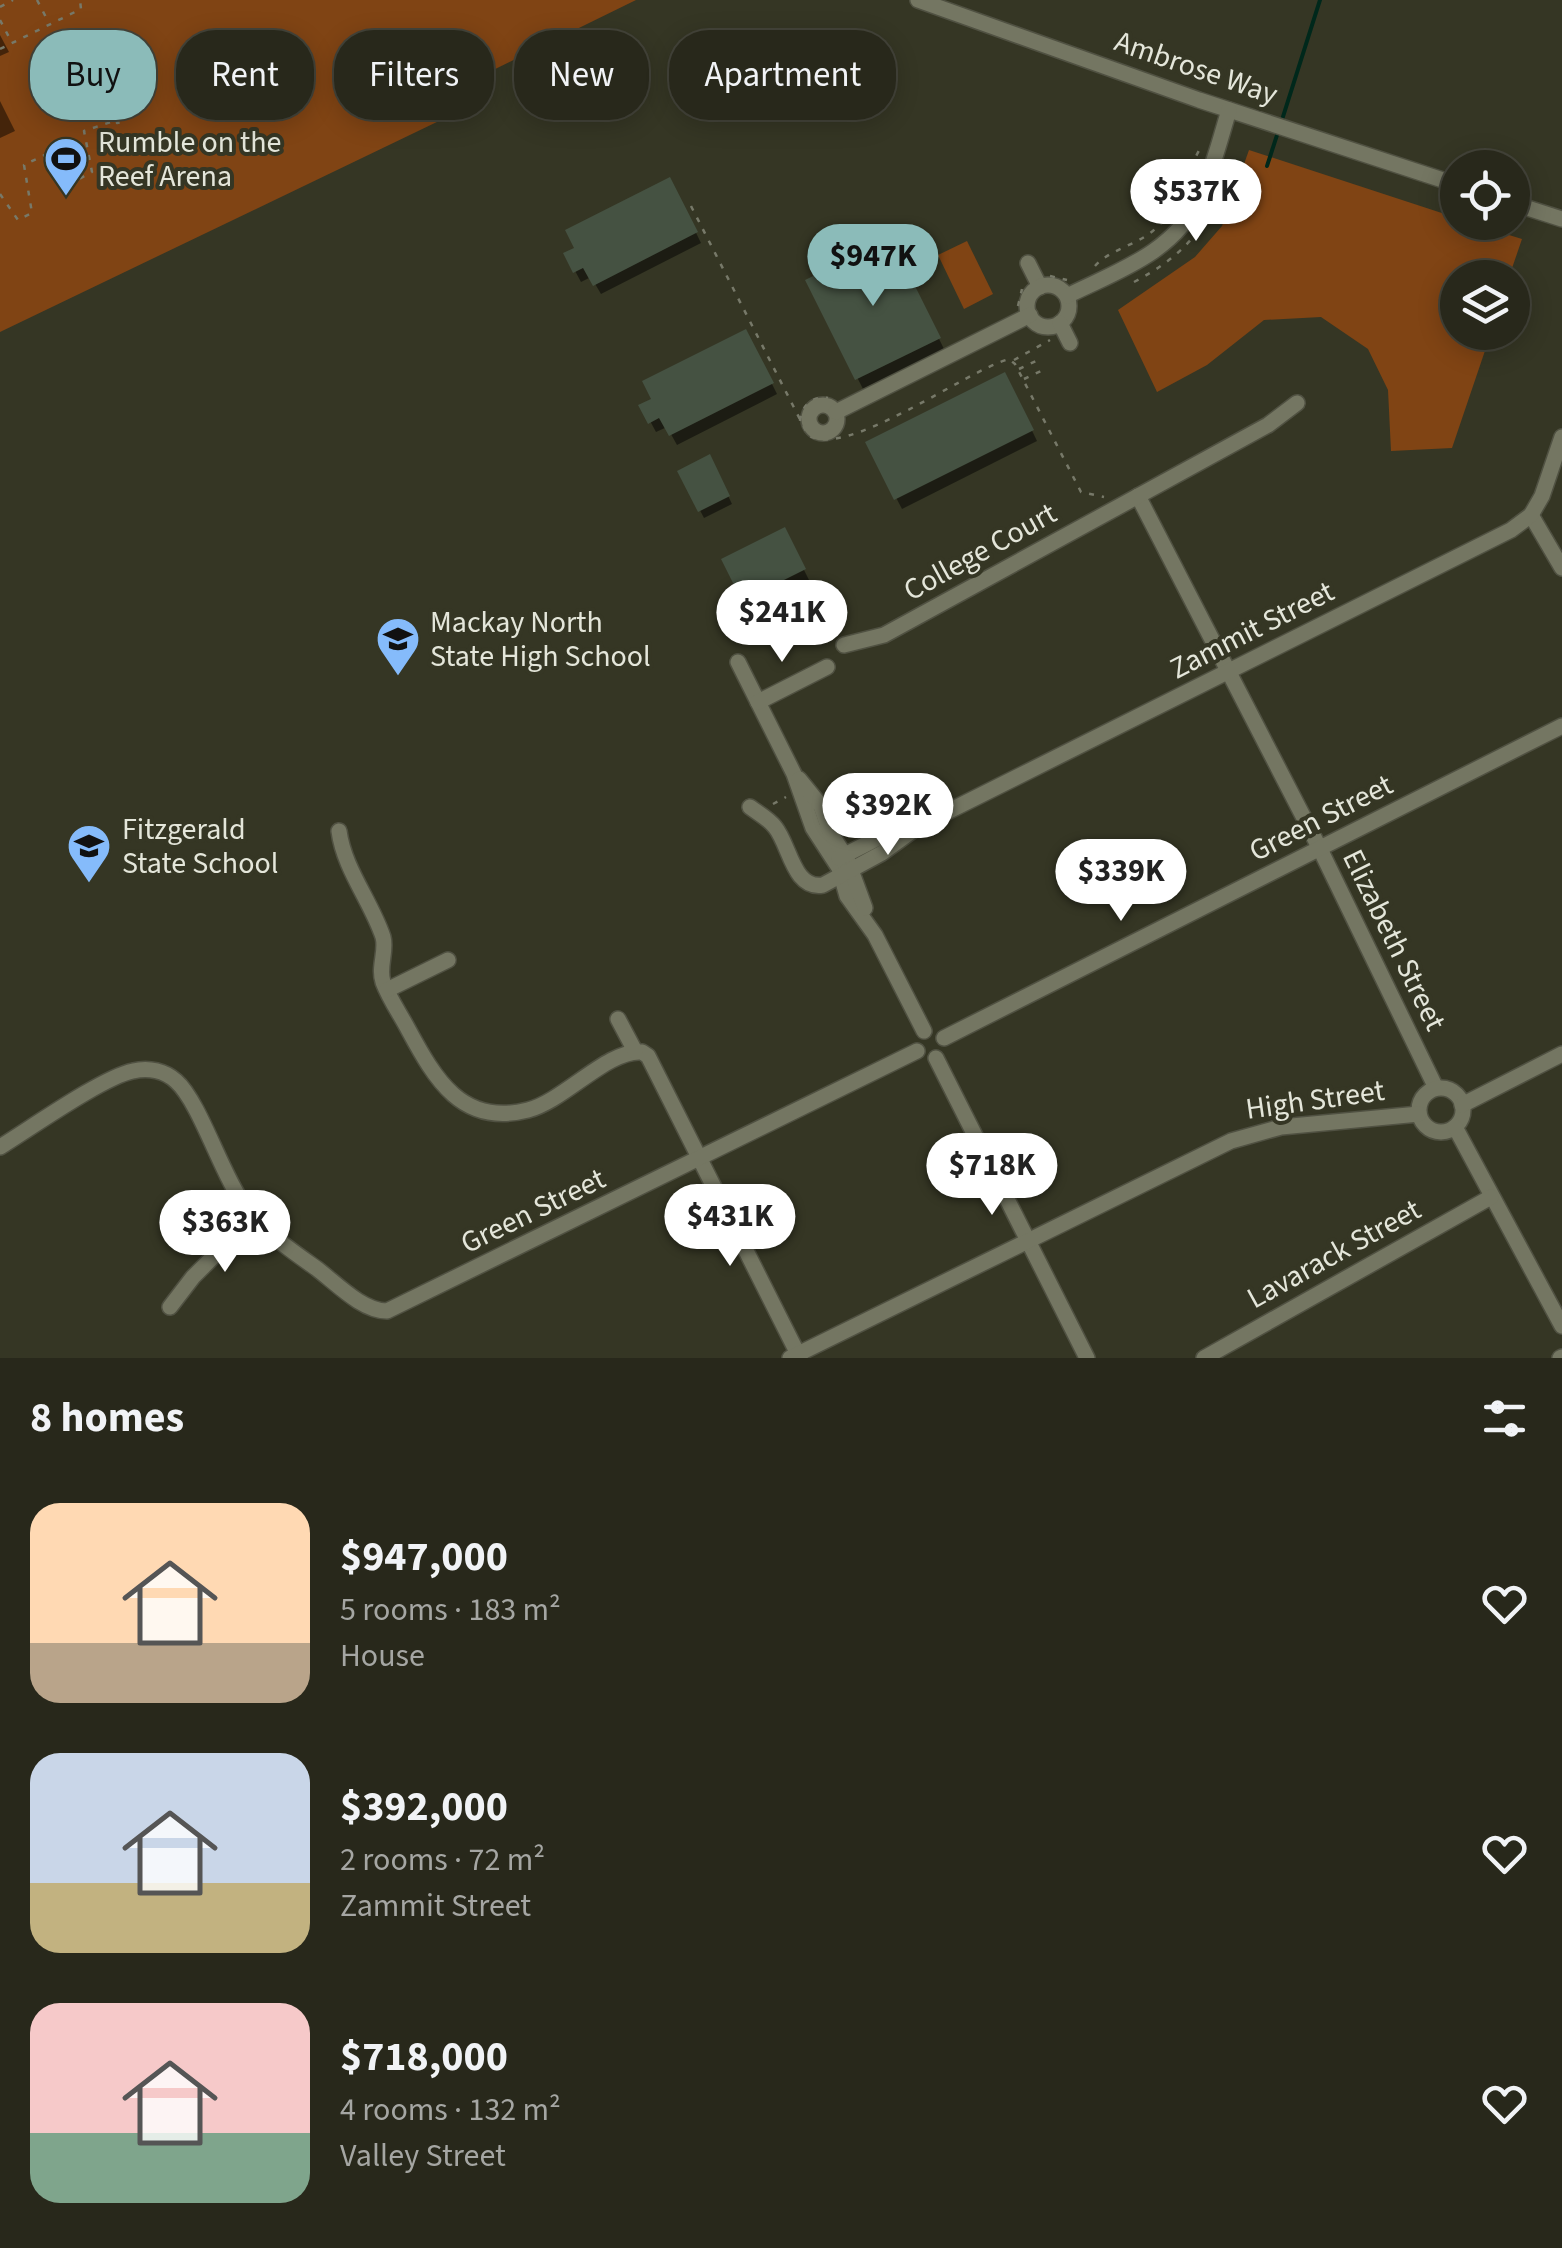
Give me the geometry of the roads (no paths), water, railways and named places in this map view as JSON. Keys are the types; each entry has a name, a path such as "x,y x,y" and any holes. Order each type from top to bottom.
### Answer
{"street":[{"name":"Ambrose Way","path":"918,0 1199,100 1440,179"},
{"path":"1067,296 1152,252 1180,228 1202,192 1229,110"},
{"path":"1530,209 1562,220"},
{"path":"835,406 1022,314 1035,276 1067,296 1068,311 1060,323 1042,326 1022,314"},
{"path":"1060,323 1070,343"},
{"name":"College Court","path":"844,645 884,636 1268,425 1297,403"},
{"path":"1562,437 1532,515 1562,568"},
{"name":"Elizabeth Street","path":"1138,496 1230,671 1436,1088"},
{"name":"Zammit Street","path":"843,865 886,834 918,826 1492,540 1532,515"},
{"path":"738,662 794,774 819,804 843,865 847,896 875,935 924,1031"},
{"path":"758,702 826,667"},
{"name":"Green Street","path":"944,1038 1562,726"},
{"path":"750,807 776,828 804,882 818,886 843,865"},
{"path":"340,831 383,939 381,974 387,990 425,1061 464,1104 487,1112 531,1110 634,1051"},
{"path":"387,990 448,960"},
{"path":"618,1019 634,1051 648,1056 796,1357"},
{"path":"924,1031 937,1031 944,1038 944,1052 936,1058 927,1060 916,1051 917,1038 924,1031"},
{"name":"Green Street","path":"253,1217 280,1242 368,1306 388,1311 916,1051"},
{"path":"1462,1105 1562,1054"},
{"path":"936,1058 1087,1358"},
{"path":"0,1147 130,1071 165,1072 180,1084 221,1166 253,1217 236,1230 170,1306"},
{"path":"1436,1088 1454,1092 1462,1105 1462,1115 1454,1128 1444,1132 1429,1129 1419,1114 1421,1100 1436,1088"},
{"name":"High Street","path":"796,1357 1231,1141 1280,1127 1419,1114"},
{"path":"1454,1128 1562,1326"},
{"name":"Lavarack Street","path":"1204,1358 1491,1198"}],"waterway":[{"path":"1281,123 1320,0"},
{"path":"1267,166 1278,132"}],"place":[{"name":"Rumble on the Reef Arena","path":"66,197"},
{"name":"Mackay North State High School","path":"398,677"},
{"name":"Fitzgerald State School","path":"89,884"}]}
